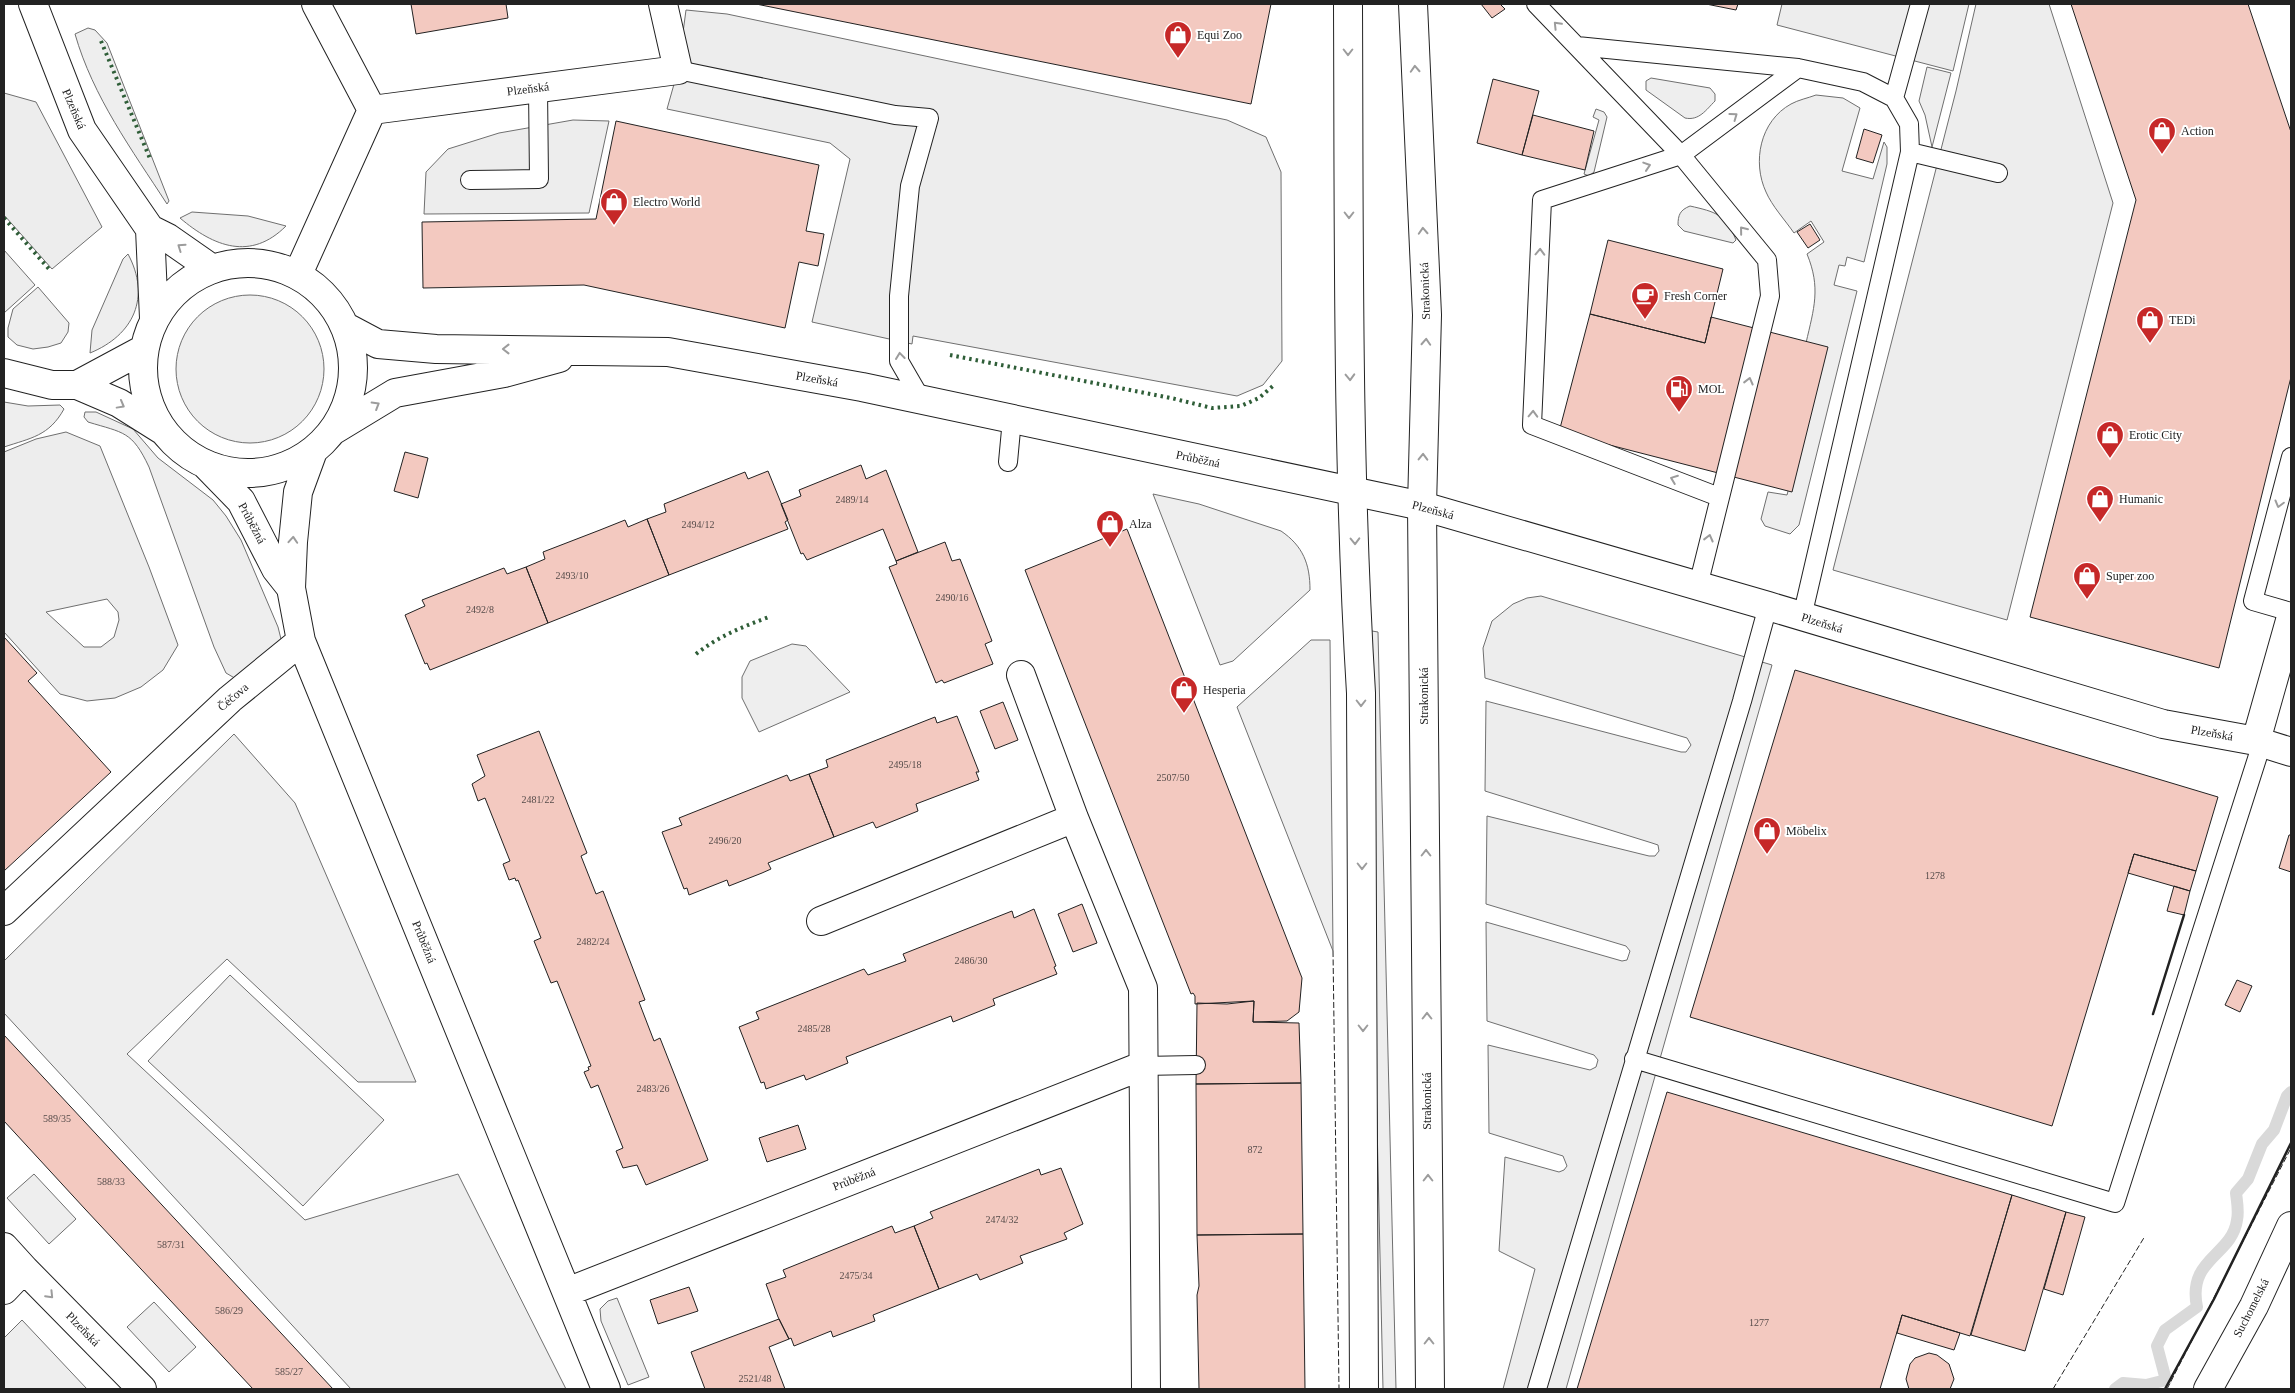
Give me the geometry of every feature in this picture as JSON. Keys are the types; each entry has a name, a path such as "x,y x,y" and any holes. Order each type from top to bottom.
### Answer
{"street":[{"name":"Plzeňská","path":"33,4 82,130 150,229 168,238 212,268"},
{"path":"298,274 372,110 316,4"},
{"path":"663,4 678,70"},
{"path":"1348,4 1350,369 1361,703 1364,1389"},
{"name":"Strakonická","path":"1413,4 1427,315 1422,506 1430,1389"},
{"name":"Plzeňská","path":"372,110 678,70"},
{"path":"150,229 154,318"},
{"path":"255,262 298,274 317,288 334,306 346,327 352,350 354,374 348,404 334,430 313,451 287,466 258,473 231,472 205,464 182,450 164,431 150,408 143,382 144,349 154,318 174,292 212,268 255,262"},
{"name":"Plzeňská","path":"346,327 378,344 436,349 668,352 921,399 1042,425"},
{"path":"4,372 52,385 77,384 144,349"},
{"name":"Plzeňská","path":"334,430 395,394 504,373 589,350"},
{"path":"77,384 119,403 164,431"},
{"name":"Průběžná","path":"1042,425 1354,492"},
{"name":"Průběžná","path":"313,451 298,492 291,588 301,641 606,1389"},
{"name":"Průběžná","path":"205,464 241,501 276,569 291,588"},
{"name":"Plzeňská","path":"1354,492 1422,506 1768,606 2163,724 2259,742 2291,752"},
{"path":"2259,742 2291,617"},
{"name":"Čéčova","path":"4,911 230,699 301,641"},
{"path":"1021,675 1074,818 1143,988 1142,1066 1146,1389"},
{"path":"821,921 1074,818"},
{"name":"Průběžná","path":"567,1292 1142,1066"},
{"name":"Suchomelská","path":"2210,1388 2254,1306 2291,1226"},
{"name":"Plzeňská","path":"4,1247 142,1389"},
{"path":"4,1290 24,1269"}],"lane":[{"path":"1536,4 1681,155 1767,260 1770,296 1698,586"},
{"path":"1894,98 1920,4"},
{"path":"1578,46 1798,68 1863,82 1894,98 1909,124 1910,152 1802,617"},
{"path":"1719,497 1532,425 1542,200 1681,155 1798,68"},
{"path":"678,70 895,115 929,118 910,186 899,296 899,361 921,399"},
{"path":"470,180 539,179 538,88"},
{"path":"1910,152 1998,173"},
{"path":"1008,462 1012,419"},
{"path":"2291,457 2253,601 2291,612"},
{"path":"1537,1389 1742,701 1768,606"},
{"path":"1634,1059 2115,1203 2259,742"},
{"path":"1142,1066 1196,1065"}],"shaded area":[{"path":"1782,4 1969,4 1953,71 1777,25"},
{"path":"1976,4 2049,4 2113,203 2007,620 1833,570 1956,91"},
{"path":"686,10 727,14 1227,120 1266,137 1281,172 1282,361 1263,385 1237,396 913,336 912,344 812,322 850,159 830,143 667,109 678,70"},
{"path":"88,28 95,30 107,43 169,201 167,204 127,143 92,80 75,34"},
{"path":"1927,67 1951,73 1932,147 1925,115 1919,101"},
{"path":"1651,78 1710,88 1715,94 1715,101 1698,116 1685,118 1646,90 1646,81"},
{"path":"4,93 36,102 102,227 52,269 4,215"},
{"path":"1816,95 1843,98 1860,108 1842,171 1873,179 1884,142 1887,147 1887,164 1864,262 1847,257 1845,266 1839,265 1834,285 1857,291 1799,525 1790,534 1765,526 1761,519 1768,492 1787,495 1826,348 1806,343 1815,298 1814,277 1807,254 1824,242 1811,221 1794,233 1779,213 1766,192 1762,180 1760,155 1766,131 1780,111 1794,103"},
{"path":"1596,109 1604,112 1607,117 1594,172 1589,176 1584,174 1599,120 1593,117"},
{"path":"573,120 609,121 589,213 424,214 426,172 448,149 499,133"},
{"path":"1690,206 1719,215 1728,225 1736,240 1733,243 1684,231 1678,225 1678,218 1684,209"},
{"path":"192,212 248,216 286,226 273,237 259,244 233,246 219,243 180,218"},
{"path":"4,250 35,285 4,313"},
{"path":"128,254 135,270 138,285 138,299 134,313 118,336 90,353 92,330 123,259"},
{"path":"38,287 69,323 68,332 61,343 33,349 17,345 8,337 8,328 13,309"},
{"path":"250,295 264,296 278,301 302,317 318,341 323,355 323,383 318,397 302,421 278,437 264,442 250,443 236,442 222,437 198,421 182,397 177,383 176,369 177,355 182,341 198,317 222,301 236,296"},
{"path":"4,402 28,406 60,405 64,409 46,431 4,447"},
{"path":"85,412 96,412 133,429 158,458 213,500 241,540 278,627 281,639 277,651 238,680 226,673 214,647 143,455 126,435 88,422 84,417"},
{"path":"66,432 100,446 178,645 163,670 141,687 115,698 87,701 60,694 4,632 4,452 36,439","holes":["107,599 118,612 119,620 114,637 101,647 84,647 46,612"]},
{"path":"1153,494 1199,504 1281,531 1295,543 1304,556 1309,572 1310,590 1233,661 1220,665"},
{"path":"1541,596 1772,665 1566,1389 1503,1389 1535,1269 1499,1251 1505,1157 1559,1172 1567,1166 1563,1156 1489,1133 1488,1045 1590,1070 1596,1067 1598,1060 1594,1055 1487,1021 1486,922 1622,961 1627,960 1630,951 1626,946 1486,904 1487,816 1649,856 1655,856 1659,851 1658,845 1485,791 1486,701 1681,752 1686,752 1691,745 1687,738 1485,678 1483,648 1492,621 1513,604 1527,598"},
{"path":"1366,630 1378,632 1396,1389 1383,1389"},
{"path":"1311,640 1330,640 1333,951 1237,707"},
{"path":"792,644 806,646 850,692 759,732 742,698 742,677 750,661"},
{"path":"234,734 295,803 416,1082 358,1082 227,959 127,1054 305,1220 458,1174 566,1389 351,1389 4,1013 4,961"},
{"path":"230,975 384,1120 303,1206 148,1061"},
{"path":"34,1174 76,1219 49,1244 7,1198"},
{"path":"617,1298 649,1377 628,1385 601,1321 600,1309 608,1301"},
{"path":"154,1302 196,1347 169,1372 127,1327"},
{"path":"22,1320 87,1389 4,1389 4,1338"}],"building":[{"path":"411,4 506,4 508,18 416,34"},
{"path":"756,4 1271,4 1251,104"},
{"path":"1481,4 1500,4 1505,9 1492,18"},
{"path":"1706,4 1738,4 1736,10"},
{"path":"2071,4 2248,4 2291,132 2291,377 2219,668 2030,617 2136,200"},
{"path":"1493,79 1539,91 1522,155 1477,143"},
{"path":"1533,115 1594,131 1585,170 1522,155"},
{"name":"Electro World","path":"616,121 819,165 806,231 824,234 818,266 799,262 785,328 584,285 423,288 422,222 596,219"},
{"path":"1864,129 1882,135 1873,163 1856,158"},
{"path":"1810,224 1820,240 1808,248 1797,232"},
{"path":"1608,240 1723,269 1705,343 1590,314"},
{"path":"1590,314 1705,343 1711,317 1828,347 1792,492 1559,432"},
{"path":"405,452 428,458 418,498 394,491"},
{"path":"861,465 866,479 886,470 918,552 896,561 883,529 807,560 803,553 801,554 781,504 801,496 799,490"},
{"path":"768,471 788,520 785,522 788,529 669,575 647,519 666,512 664,504 745,472 748,479"},
{"path":"647,519 669,575 548,623 526,567 545,559 543,552 625,520 628,527"},
{"path":"1127,529 1302,978 1299,1012 1287,1021 1253,1022 1254,1001 1195,1004 1195,996 1193,993 1191,994 1025,570"},
{"path":"945,542 952,561 960,559 992,641 985,644 993,664 944,683 942,680 936,683 889,567 897,564 896,561"},
{"path":"526,567 548,623 430,670 427,663 425,664 405,615 425,606 422,600 504,568 507,574"},
{"path":"4,637 37,673 28,681 111,772 4,871"},
{"path":"1795,670 2218,797 2196,871 2134,854 2052,1126 1690,1017"},
{"path":"1003,702 1018,740 995,749 980,711"},
{"path":"957,716 979,772 976,772 979,780 916,804 918,811 876,828 873,822 834,837 809,774 828,767 826,760 935,717 937,723"},
{"path":"539,731 587,853 581,856 596,894 603,891 645,1000 639,1002 654,1041 660,1038 708,1160 646,1185 637,1165 623,1168 616,1151 623,1148 598,1085 591,1088 584,1072 589,1070 588,1067 591,1066 557,981 551,983 534,941 541,938 518,880 516,881 515,878 509,880 503,864 510,861 485,798 478,801 472,784 485,776 477,755"},
{"path":"809,774 834,837 768,863 771,869 762,873 729,886 727,880 689,895 687,888 684,889 662,832 682,825 679,818 787,775 790,781"},
{"path":"2289,835 2291,835 2291,872 2279,868"},
{"path":"2134,854 2196,871 2190,891 2128,873"},
{"path":"2174,886 2190,891 2184,915 2167,911"},
{"path":"1082,904 1097,943 1073,952 1058,914"},
{"path":"1034,909 1056,966 1054,967 1057,974 993,999 995,1005 953,1022 951,1016 846,1057 848,1063 806,1080 804,1075 766,1089 764,1082 761,1083 739,1027 759,1019 756,1012 864,969 868,975 906,961 903,954 1012,911 1014,918"},
{"path":"2237,980 2252,986 2240,1012 2225,1005"},
{"path":"1254,1001 1253,1022 1299,1023 1301,1083 1196,1084 1197,1003 1227,1004"},
{"path":"4,1035 333,1389 253,1389 85,1209 4,1121"},
{"path":"1301,1083 1303,1234 1197,1235 1196,1084"},
{"path":"1667,1092 2012,1195 1970,1336 1902,1315 1880,1389 1577,1389"},
{"path":"798,1125 806,1149 767,1162 759,1138"},
{"path":"1061,1168 1083,1224 1064,1233 1067,1239 1020,1256 1023,1263 980,1280 977,1274 939,1289 914,1226 933,1218 930,1212 1039,1169 1041,1175"},
{"path":"2012,1195 2066,1212 2025,1351 1971,1335"},
{"path":"2066,1212 2085,1217 2063,1295 2044,1289"},
{"path":"892,1226 895,1233 914,1226 939,1289 873,1315 875,1321 833,1337 831,1331 794,1346 778,1317 766,1284 786,1277 783,1270"},
{"path":"1303,1234 1305,1389 1199,1389 1197,1235"},
{"path":"689,1287 698,1311 658,1324 650,1300"},
{"path":"1902,1315 1960,1333 1954,1350 1897,1333"},
{"path":"779,1319 789,1339 769,1347 785,1389 705,1389 691,1352"},
{"path":"1929,1353 1937,1355 1949,1364 1954,1379 1950,1389 1909,1389 1906,1379 1910,1364 1915,1358"}],"waterway":[{"path":"2115,1389 2123,1383 2146,1385 2166,1380 2157,1346 2165,1330 2197,1307 2196,1291 2198,1278 2204,1267 2227,1242 2233,1232 2238,1213 2236,1193 2248,1179 2262,1144 2274,1130 2287,1096 2291,1092"}],"hedge":[{"path":"101,41 151,161"},
{"path":"4,218 49,269"},
{"path":"950,355 1171,398 1212,408 1241,406 1259,398 1274,385"},
{"path":"696,654 713,642 749,624 769,617"}],"fence":[{"path":"1333,951 1339,1389"},
{"path":"2167,1389 2291,1148"},
{"path":"2053,1389 2145,1236"}],"wall":[{"path":"2153,1014 2184,915"},
{"path":"2165,1389 2214,1299 2291,1143"}],"place":[{"name":"Equi Zoo","path":"1178,59"},
{"name":"Action","path":"2162,155"},
{"name":"Electro World","path":"614,226"},
{"name":"Fresh Corner","path":"1645,320"},
{"name":"TEDi","path":"2150,344"},
{"name":"MOL","path":"1679,413"},
{"name":"Erotic City","path":"2110,459"},
{"name":"Humanic","path":"2100,523"},
{"name":"Alza","path":"1110,548"},
{"name":"Super zoo","path":"2087,600"},
{"name":"Hesperia","path":"1184,714"},
{"name":"Möbelix","path":"1767,855"}]}
